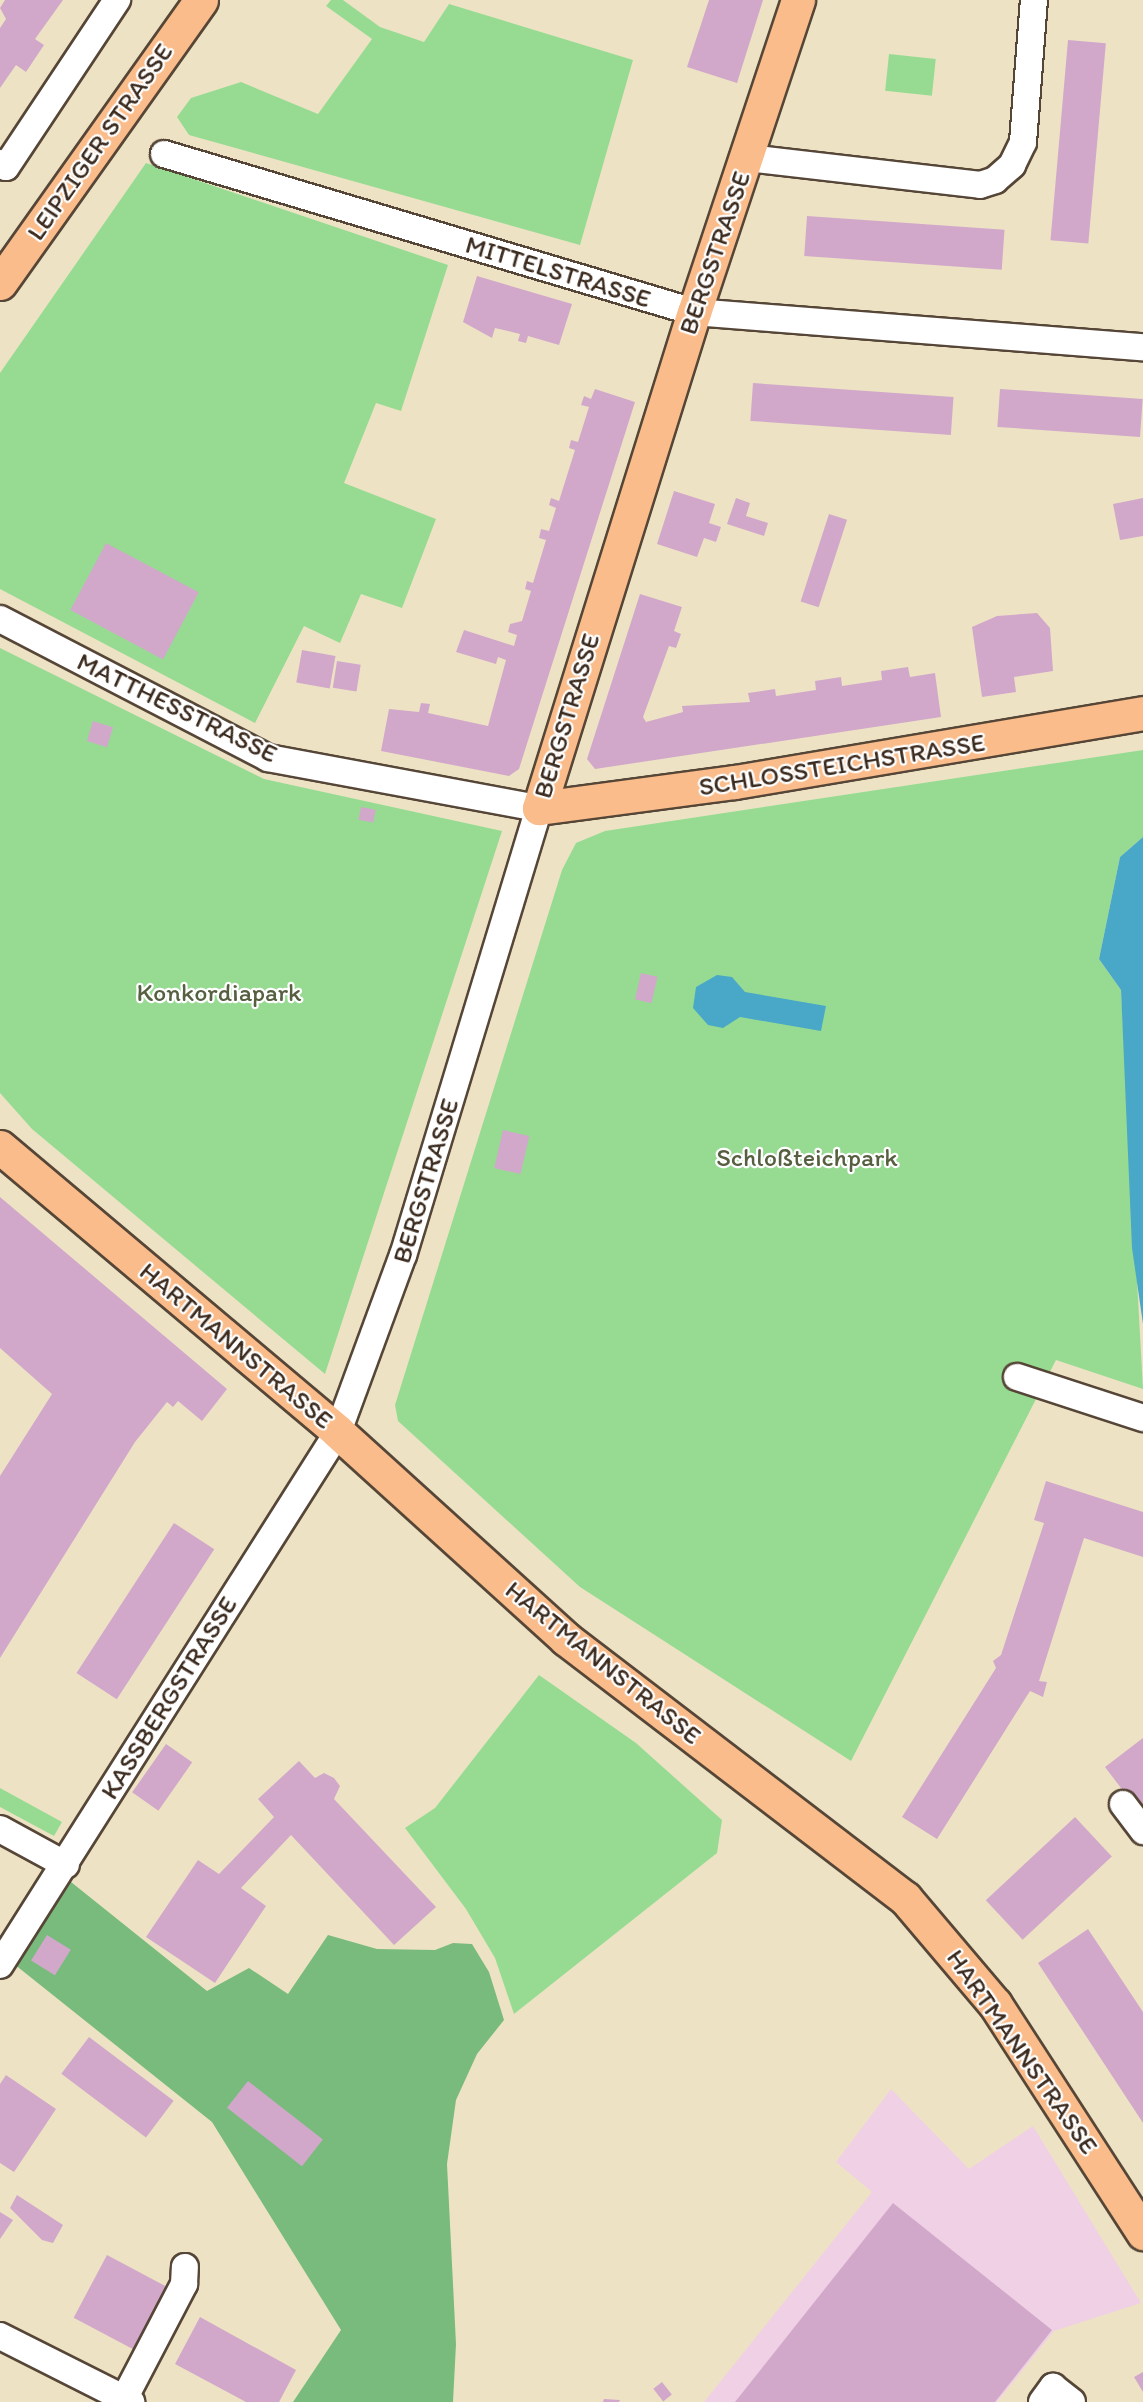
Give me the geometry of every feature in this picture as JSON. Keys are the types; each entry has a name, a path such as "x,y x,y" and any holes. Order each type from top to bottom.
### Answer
{"main road":[{"name":"LEIPZIGER STRASSE","path":"0,283 201,0"},
{"name":"BERGSTRASSE","path":"539,808 694,312 748,158 798,0"},
{"name":"SCHLOSSTEICHSTRASSE","path":"539,808 746,780 1143,713"},
{"name":"HARTMANNSTRASSE","path":"0,1147 338,1432 566,1639 905,1898 995,2004 1143,2233"}],"street":[{"path":"3,165 117,0"},
{"path":"748,158 981,185 995,180 1012,165 1023,142 1034,0"},
{"name":"MITTELSTRASSE","path":"164,154 694,312 1143,347"},
{"name":"MATTHESSTRASSE","path":"0,619 268,758 539,808"},
{"name":"BERGSTRASSE","path":"338,1432 399,1266 539,808"},
{"path":"1017,1377 1143,1418"},
{"name":"KASSBERGSTRASSE","path":"0,1965 66,1865 338,1432"},
{"path":"1123,1804 1143,1831"},
{"path":"0,1828 66,1865"},
{"path":"0,2336 128,2400 184,2284 185,2267"},
{"path":"1042,2402 1053,2387 1072,2402"}],"shaded area":[{"path":"891,2089 969,2169 1033,2126 1141,2303 1054,2331 997,2402 704,2402 872,2192 836,2162"}],"green space":[{"path":"331,0 343,0 380,27 424,42 449,4 633,60 580,245 189,135 177,117 191,98 241,82 318,114 372,39 326,6"},
{"path":"889,54 936,59 932,96 885,91"},
{"path":"146,163 448,265 401,411 376,403 344,483 436,519 402,608 361,594 340,643 304,626 255,723 0,589 0,373"},
{"name":"Konkordiapark","path":"0,648 264,779 502,831 325,1374 32,1129 0,1093"},
{"name":"Schloßteichpark","path":"1143,750 1143,837 1120,857 1099,959 1121,990 1143,1389 1056,1360 851,1761 580,1587 398,1421 395,1405 562,870 576,843 605,831"},
{"path":"539,1675 636,1743 722,1820 717,1853 514,2014 495,1958 466,1909 405,1828 435,1808"},
{"path":"0,1788 62,1822 54,1836 0,1807"},
{"path":"66,1878 207,1991 249,1968 288,1994 328,1935 377,1949 435,1950 453,1943 472,1944 489,1972 504,2020 477,2054 456,2100 447,2164 456,2344 453,2402 293,2402 341,2330 212,2122 14,1964"}],"water":[{"path":"1143,837 1143,1324 1132,1248 1121,990 1099,959 1120,857"},
{"path":"717,975 732,977 745,992 826,1006 821,1031 740,1017 723,1028 708,1025 693,1008 696,987"}],"building":[{"path":"5,0 63,0 35,39 44,45 26,72 16,65 0,88 0,28 6,19 0,8"},
{"path":"709,0 763,0 737,83 687,67"},
{"path":"1068,40 1106,43 1088,244 1050,240"},
{"path":"807,216 1005,230 1002,270 804,256"},
{"path":"477,276 572,304 559,345 528,336 526,343 518,341 520,334 495,328 492,338 463,322"},
{"path":"753,383 954,397 951,435 750,421"},
{"path":"595,389 635,402 519,769 509,776 381,751 389,709 419,712 421,703 430,704 428,713 488,726 506,660 498,657 496,664 456,652 464,630 514,646 517,635 508,632 510,624 522,621 531,591 525,589 527,581 533,583 546,540 539,538 541,529 549,531 556,508 549,505 551,498 559,501 575,450 569,448 571,440 578,442 589,407 581,405 584,396 591,399"},
{"path":"1000,389 1143,399 1140,437 997,427"},
{"path":"674,491 715,504 709,523 721,527 716,542 704,538 697,557 657,544"},
{"path":"736,498 750,503 746,516 768,523 764,536 727,524"},
{"path":"1143,498 1143,536 1120,540 1113,504"},
{"path":"829,514 847,520 819,607 801,601"},
{"path":"106,543 199,592 163,659 70,610"},
{"path":"640,594 682,607 674,631 681,634 676,648 669,646 643,717 646,722 683,712 682,706 750,702 748,693 775,689 776,696 816,690 815,681 841,677 842,686 882,680 881,671 908,667 910,677 935,673 941,717 595,769 587,759"},
{"path":"1037,613 1050,628 1053,671 1014,677 1016,692 982,697 972,627 997,616"},
{"path":"302,650 335,656 330,688 296,682"},
{"path":"337,661 361,665 356,691 333,688"},
{"path":"93,721 113,727 107,747 87,741"},
{"path":"361,807 376,810 373,823 359,820"},
{"path":"641,973 658,977 651,1003 635,999"},
{"path":"503,1130 529,1136 521,1174 494,1168"},
{"path":"0,1197 227,1389 202,1421 178,1401 173,1407 167,1402 135,1442 0,1658 0,1476 52,1394 0,1348"},
{"path":"1046,1481 1143,1512 1143,1557 1084,1538 1039,1681 1047,1682 1043,1697 1030,1691 937,1839 902,1817 996,1668 993,1661 1001,1655 1044,1523 1034,1520"},
{"path":"174,1523 214,1549 117,1699 77,1673"},
{"path":"1143,1738 1143,1817 1105,1767"},
{"path":"166,1744 192,1762 158,1811 132,1792"},
{"path":"299,1761 315,1778 324,1773 334,1778 340,1786 334,1799 436,1907 394,1945 291,1835 241,1888 266,1906 215,1983 146,1937 198,1860 219,1874 274,1817 258,1799"},
{"path":"1075,1817 1112,1856 1023,1940 986,1900"},
{"path":"1088,1929 1143,2012 1143,2123 1038,1963"},
{"path":"47,1935 71,1950 55,1975 31,1960"},
{"path":"89,2037 174,2101 146,2138 61,2074"},
{"path":"6,2075 56,2109 14,2172 0,2163 0,2084"},
{"path":"248,2081 323,2139 302,2166 227,2108"},
{"path":"17,2195 63,2225 53,2243 42,2240 10,2208"},
{"path":"893,2203 1052,2330 995,2402 735,2402"},
{"path":"0,2212 13,2220 0,2239"},
{"path":"107,2255 175,2291 142,2354 74,2318"},
{"path":"200,2317 296,2370 279,2402 246,2402 175,2364"},
{"path":"1143,2372 1143,2392 1134,2377"},
{"path":"662,2382 672,2395 663,2401 653,2389"},
{"path":"604,2399 620,2400 619,2402 603,2402"}]}
